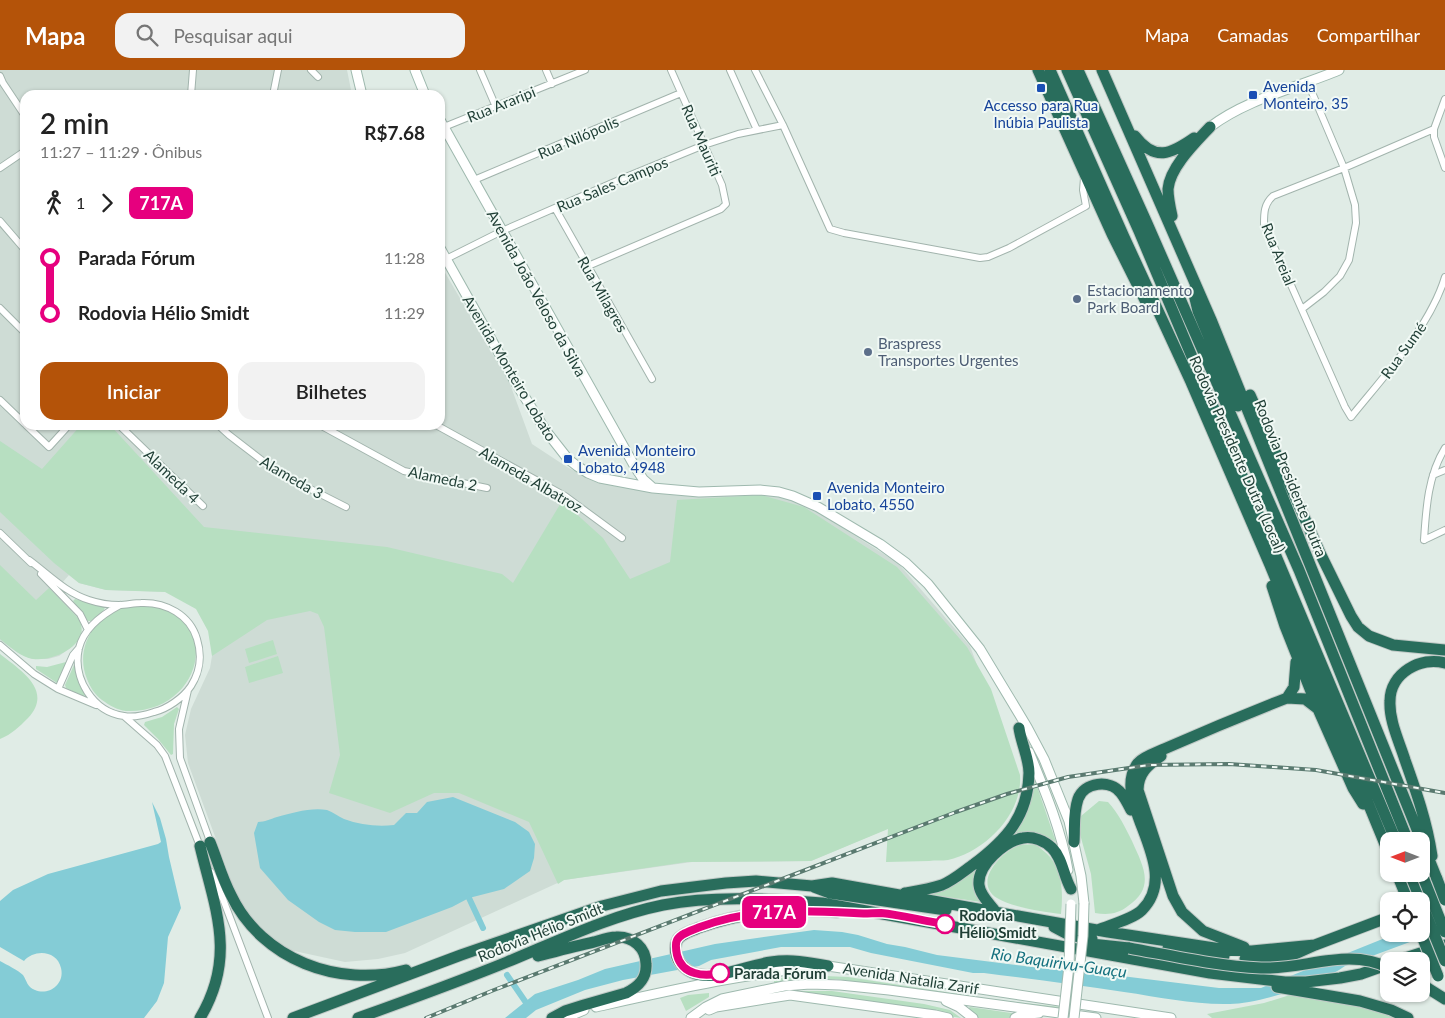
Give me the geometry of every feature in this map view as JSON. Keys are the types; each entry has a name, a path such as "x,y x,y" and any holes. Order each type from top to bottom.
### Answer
{"highway":[{"path":"1038,70 1133,278 1170,348 1191,382"},
{"name":"Rodovia Presidente Dutra (Local)","path":"1050,70 1191,382 1270,565 1380,833"},
{"path":"1066,70 1138,231 1392,832"},
{"name":"Rodovia Presidente Dutra","path":"1078,70 1293,556 1404,832"},
{"name":"Rodovia Presidente Dutra","path":"1102,70 1212,322 1443,898"},
{"path":"1127,125 1141,144 1155,152 1164,154 1180,148 1210,127"},
{"path":"1175,236 1168,188 1172,177 1185,156 1210,127"},
{"path":"1192,275 1193,294 1198,311 1291,532 1294,544 1293,556"},
{"path":"1212,322 1244,380 1288,483 1358,627 1369,636 1381,642 1445,650"},
{"path":"1270,565 1273,591 1318,709 1353,788 1372,814"},
{"path":"1287,698 1295,682 1296,655"},
{"path":"1436,877 1427,824 1392,720 1390,700 1395,684 1408,669 1424,661 1445,662"},
{"path":"1098,930 1137,914 1149,902 1154,890 1156,870 1132,794 1132,775 1139,762 1176,744 1287,698 1305,699 1318,709"},
{"path":"898,894 932,888 954,878 983,857 1015,825 1025,801 1029,772 1019,728"},
{"path":"1176,744 1144,769 1138,785 1139,795 1173,896 1182,912 1203,931 1236,943 1252,952"},
{"path":"1074,842 1074,815 1081,793 1086,788 1100,784 1120,791 1148,846"},
{"path":"995,911 980,891 979,876 987,861 1016,840 1034,838 1050,846 1062,864 1071,889"},
{"path":"205,844 231,896 244,917 268,941 281,951 303,963 343,974 377,975 401,971 461,955"},
{"path":"200,1018 208,1005 216,984 221,961 218,916 205,844"},
{"name":"Rodovia Hélio Smidt","path":"293,1018 461,955 602,906 661,891 726,883 756,882 812,886 832,884 1098,930 1221,949 1252,952 1314,944"},
{"path":"1413,882 1445,932"},
{"name":"Rodovia Hélio Smidt","path":"812,886 830,893 1054,927 1199,954 1245,959 1271,959 1295,954 1314,944 1380,920"},
{"path":"1430,901 1443,898"},
{"name":"Rodovia Hélio Smidt","path":"358,1018 495,967 601,923 664,905 717,899 786,900 822,903 1206,972 1285,982 1306,982 1340,978 1380,969"},
{"path":"828,966 785,960 713,975 697,974 688,971 680,963 676,948 677,940 687,933 707,925 748,915 800,910 881,913"},
{"path":"1430,925 1445,962"},
{"path":"1054,927 1069,935 1117,946 1233,966 1264,968 1349,958 1371,960 1380,963"},
{"path":"495,967 615,936 630,939 644,951 646,958 645,974 642,981 634,989 626,994 565,1011 552,1018"},
{"path":"1050,944 1068,939 1101,946 1117,946"},
{"path":"1424,942 1445,994"},
{"path":"1424,952 1445,945"},
{"path":"1206,972 1261,985 1360,1001 1391,1010 1408,1018"},
{"path":"1430,990 1445,999"}],"main road":[{"path":"356,70 361,90"},
{"path":"415,70 424,90"},
{"path":"1210,127 1221,118 1253,103 1339,70"},
{"name":"Avenida João Veloso da Silva","path":"445,129 635,467"},
{"name":"Avenida Monteiro Lobato","path":"446,259 514,380 556,444 568,459 588,473 623,483 653,488 699,492 743,489 779,492 818,507 880,544 906,563 928,584 980,649 1027,727 1044,759 1062,802 1074,842 1084,903 1081,959 1074,1018"},
{"path":"623,483 635,467 643,479 653,488"},
{"name":"Avenida Monteiro Lobato","path":"1011,703 1059,829 1071,889 1069,966 1063,1018"},
{"name":"Avenida Natalia Zarif","path":"565,1018 588,1008 676,989 789,969 828,966 1171,1018"},
{"name":"Avenida Natalia Zarif","path":"695,1016 714,1002 728,997 784,986 810,984 840,985 929,995 1096,1018"},
{"path":"929,995 959,1007 973,1018"},
{"path":"695,1016 716,1007 790,996 947,1017"},
{"path":"1015,1018 1021,1015 1051,1011"}],"street":[{"path":"191,90 193,70"},
{"path":"274,90 278,70"},
{"path":"311,70 318,77"},
{"path":"480,70 496,107"},
{"path":"546,70 552,84"},
{"name":"Rua Araripi","path":"445,123 496,107 585,70"},
{"name":"Rua Mauriti","path":"588,266 721,209 726,204 704,146 671,70"},
{"path":"730,70 757,130"},
{"path":"755,70 783,125 830,229 972,258 988,258 1086,206"},
{"path":"0,76 2,83 20,109"},
{"path":"1302,309 1335,282 1350,260 1356,223 1356,205 1344,168 1308,82"},
{"name":"Rua Nilópolis","path":"474,180 681,93"},
{"path":"1445,99 1434,129 1434,137 1445,168"},
{"name":"Rua Sales Campos","path":"446,259 502,231 704,146 757,130 783,125"},
{"name":"Rua Areial","path":"1351,417 1266,231 1264,210 1272,196 1344,168 1434,129"},
{"path":"0,168 20,155"},
{"path":"1085,174 1083,190 1086,206"},
{"path":"1086,206 1103,214"},
{"name":"Rua Milagres","path":"555,208 652,379"},
{"path":"0,221 20,244"},
{"name":"Rua Sumé","path":"1351,417 1434,307 1445,277"},
{"path":"0,308 20,328"},
{"path":"0,400 20,418"},
{"path":"32,430 49,447 65,430"},
{"name":"Alameda 4","path":"124,430 203,506"},
{"name":"Alameda 3","path":"223,430 277,472 346,507"},
{"name":"Alameda 2","path":"329,430 404,471 487,488"},
{"name":"Alameda Albatroz","path":"445,430 565,496 622,538"},
{"path":"1445,448 1433,476 1426,507 1424,540 1445,530"},
{"path":"1433,476 1445,470"},
{"path":"0,532 80,614 88,630"},
{"path":"29,560 80,596 101,603 120,605 154,603 171,609 188,621 196,635 200,648 200,660 194,682 172,704 160,711 142,716 125,716 111,713 92,698 81,681 78,661 79,648"},
{"path":"58,689 73,655 79,648 88,630 100,618 120,605"},
{"path":"0,645 39,678 58,689 102,707"},
{"path":"188,690 179,729 180,758 223,899 268,1018"},
{"path":"125,716 157,744 165,756 205,844 223,899"}],"shaded area":[{"path":"0,70 347,70 351,90 20,90 20,430 445,430 445,273 510,384 532,444 567,467 586,477 644,491 672,495 702,496 738,492 766,492 802,502 898,563 970,646 1017,774 811,861 692,862 564,880 405,953 378,959 345,962 285,949 258,926 238,899 188,763 185,735 191,709 210,668 212,656 208,593 106,590 79,583 69,575 54,592 79,619 82,632 79,639 70,648 59,656 48,659 32,659 18,653 0,640"}],"green space":[{"path":"77,430 115,430 204,527 387,547 502,574 513,583 562,501 603,538 630,579 670,562 677,500 761,495 804,507 897,567 967,647 991,689 1020,775 1019,790 1015,804 999,829 988,840 962,856 948,860 886,862 888,829 811,861 687,862 564,880 558,884 529,822 459,793 434,793 390,813 329,793 340,755 324,627 318,614 310,611 267,620 212,656 208,631 196,609 165,592 106,590 79,583 54,563 0,512 0,441 42,469"},
{"path":"0,565 36,600 49,588 79,619 82,628 80,636 69,650 51,658 33,659 20,654 0,639"},
{"path":"75,599 105,607 91,621 88,621 73,601"},
{"path":"142,605 169,611 186,624 195,642 195,661 188,680 174,696 153,708 126,711 113,707 93,691 87,679 83,656 90,634 105,616 127,606"},
{"path":"273,640 277,654 249,663 245,649"},
{"path":"0,654 25,674 36,690 37,698 35,708 28,718 12,733 0,739"},
{"path":"278,656 283,673 249,683 245,667"},
{"path":"68,663 57,683 36,669 36,666 47,667"},
{"path":"74,665 76,666 79,684 85,695 84,697 66,688 65,685"},
{"path":"177,707 179,709 174,724 173,754 171,755 144,725 145,722 162,717"},
{"path":"1029,763 1056,842 1041,835 1026,833 974,878 975,895 981,902 927,894 1013,830"},
{"path":"1099,801 1108,802 1119,816 1136,850 1145,876 1142,891 1137,899 1120,911 1109,914 1095,913 1091,874 1078,827 1081,816"},
{"path":"1035,844 1050,857 1060,877 1062,892 1061,914 1028,909 1011,904 997,898 990,891 988,884 989,876 998,860 1013,848 1020,845"},
{"path":"801,975 848,977 990,999 1061,1007 1061,1010 836,979 802,979 774,983 774,979"},
{"path":"798,991 832,991 924,1004 950,1010 961,1018 905,1009 770,994"},
{"path":"709,993 709,997 686,1011 680,998 688,995"},
{"path":"1290,995 1370,1007 1397,1018 1212,1018 1207,1014 1264,1003"},
{"path":"970,1007 1018,1014 1009,1018 977,1018 967,1009"}],"water":[{"path":"453,797 515,822 529,832 535,844 534,858 530,871 504,889 469,898 452,907 386,932 355,932 335,930 319,922 288,900 260,868 254,833 258,822 302,811 321,809 356,823 388,826 394,825 406,813 417,813 427,802"},
{"path":"152,802 160,818 166,839 181,908 168,937 164,983 157,1001 144,1018 0,1018 0,961 21,973 30,987 35,990 50,990 58,984 62,974 59,962 50,955 45,953 33,954 24,961 0,947 0,901 13,890 48,874 158,844 161,842"},
{"name":"Rio Baquirivu-Guaçu","path":"1445,915 1445,929 1430,935 1430,921"},
{"name":"Rio Baquirivu-Guaçu","path":"814,930 858,935 887,944 937,955 1219,988 1261,988 1380,940 1380,942 1410,942 1345,966 1335,973 1290,991 1257,1000 1230,1004 1190,1002 1054,982 973,973 871,953 850,947 781,947 711,960 699,966 623,980 585,990 536,1010 526,1018 505,1018 535,994 605,969 715,944"}],"waterway":[{"path":"469,898 483,928"},
{"path":"507,975 529,1007"}],"railway":[{"path":"426,1018 956,812 1007,794 1068,777 1149,765 1229,764 1316,770 1445,793"}],"bus line":[{"name":"717A","path":"720,973 706,975 688,971 677,957 676,943 681,935 726,919 800,910 822,910 856,914 881,913 945,924"}],"place":[{"name":"Accesso para Rua Inúbia Paulista","path":"1041,88"},
{"name":"Avenida Monteiro, 35","path":"1253,95"},
{"name":"Estacionamento Park Board","path":"1077,299"},
{"name":"Braspress Transportes Urgentes","path":"868,352"},
{"name":"Avenida Monteiro Lobato, 4948","path":"568,459"},
{"name":"Avenida Monteiro Lobato, 4550","path":"817,496"},
{"name":"Rodovia Hélio Smidt","path":"945,924"},
{"name":"Parada Fórum","path":"720,973"}]}
